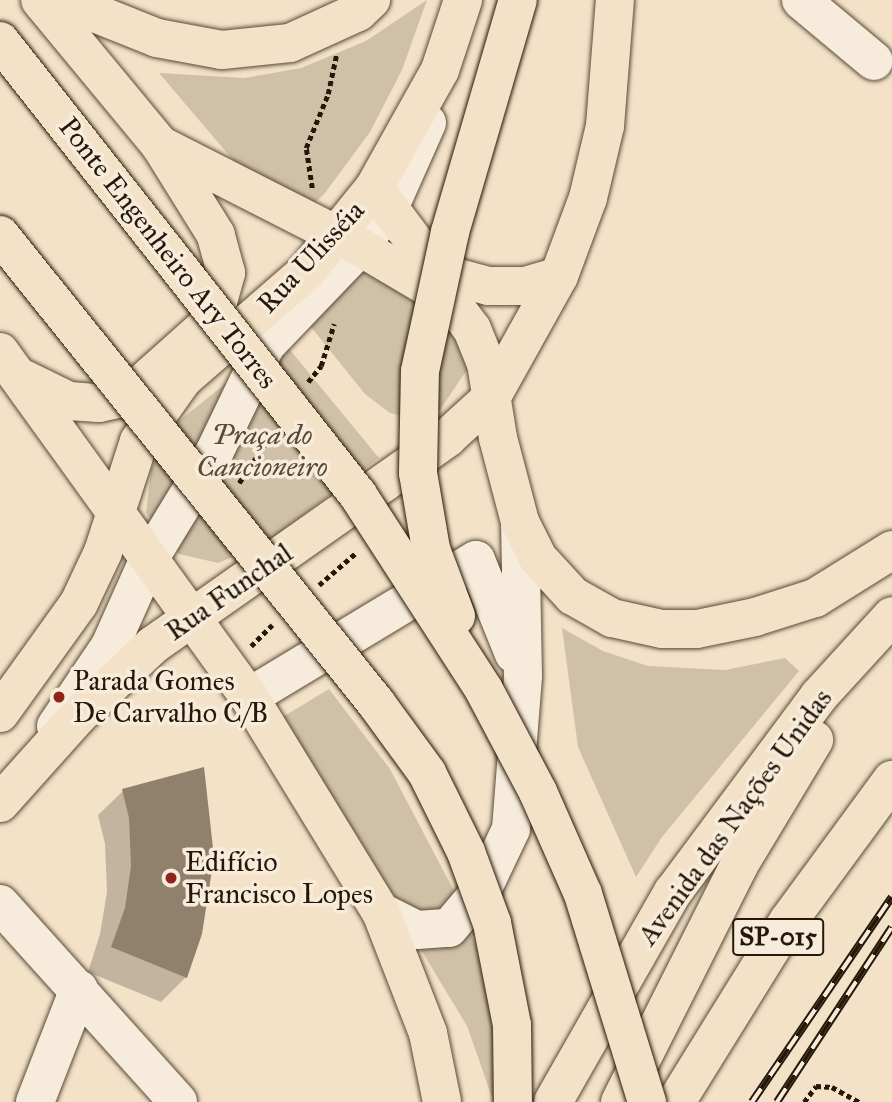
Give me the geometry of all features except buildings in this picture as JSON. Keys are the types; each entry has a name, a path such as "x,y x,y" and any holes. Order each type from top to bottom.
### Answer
{"main road":[{"path":"6,360 54,396 86,404 112,402 127,397 213,320 224,289 224,257 216,235 160,145 40,0"},
{"path":"62,0 157,38 222,50 290,43 358,12 371,0"},
{"path":"463,0 440,70 403,143 382,197 426,257 455,278 489,286 525,286 559,276"},
{"path":"484,690 431,550 418,473 420,371 450,232 518,0"},
{"name":"Rua Funchal","path":"0,803 33,763 127,668 192,617 447,438 491,398 559,276 588,198 605,126 615,0"},
{"name":"Ponte Engenheiro Ary Torres","path":"0,41 358,495 484,690 538,792 583,894 647,1102"},
{"path":"160,145 349,242 450,300 472,328 486,363 491,398 520,522 538,558 573,596 612,618 662,629 697,629 815,598 892,550"},
{"path":"0,236 376,703 427,773 466,852 492,923 512,1025 513,1102"},
{"name":"Rua Ulisséia","path":"115,509 139,440 183,379 349,242"},
{"path":"6,360 115,509 148,561 249,697 381,912 428,1033 442,1102"},
{"path":"0,713 79,603 103,552 115,509"},
{"path":"620,1102 738,864 836,708 883,626"},
{"name":"Avenida das Nações Unidas","path":"553,1102 673,892 819,696 883,626"},
{"name":"SP-015","path":"676,1102 789,920 892,780"}],"street":[{"path":"33,763 110,646 148,561 214,453 266,345 382,197 451,71 474,0"},
{"path":"801,0 874,61"},
{"path":"381,912 417,930 449,928 483,888 511,829 523,676 520,522"},
{"path":"249,697 476,560 523,676"},
{"path":"0,904 178,1102"},
{"path":"35,1102 79,989"}],"path":[{"path":"804,1102 817,1086 832,1087 859,1102"}],"green space":[{"path":"427,0 402,70 370,132 325,193 290,227 159,73 244,78 301,68 366,41"},
{"name":"Praça do Cancioneiro","path":"354,271 381,273 456,330 470,365 440,410 414,419 390,413 365,394 307,322"},
{"name":"Praça do Cancioneiro","path":"281,339 379,458 266,543 218,563 179,554 146,513 151,469 179,421"},
{"path":"562,628 603,651 648,666 725,670 785,658 799,671 662,837 636,877 578,747"},
{"path":"329,689 390,769 454,891 476,947 492,1026 493,1100 467,1026 281,718"}],"railway":[{"path":"752,1102 892,897"},
{"path":"777,1102 892,927"}],"place":[{"name":"Parada Gomes De Carvalho C/B","path":"59,697"},
{"name":"Edifício Francisco Lopes","path":"171,878"}]}
